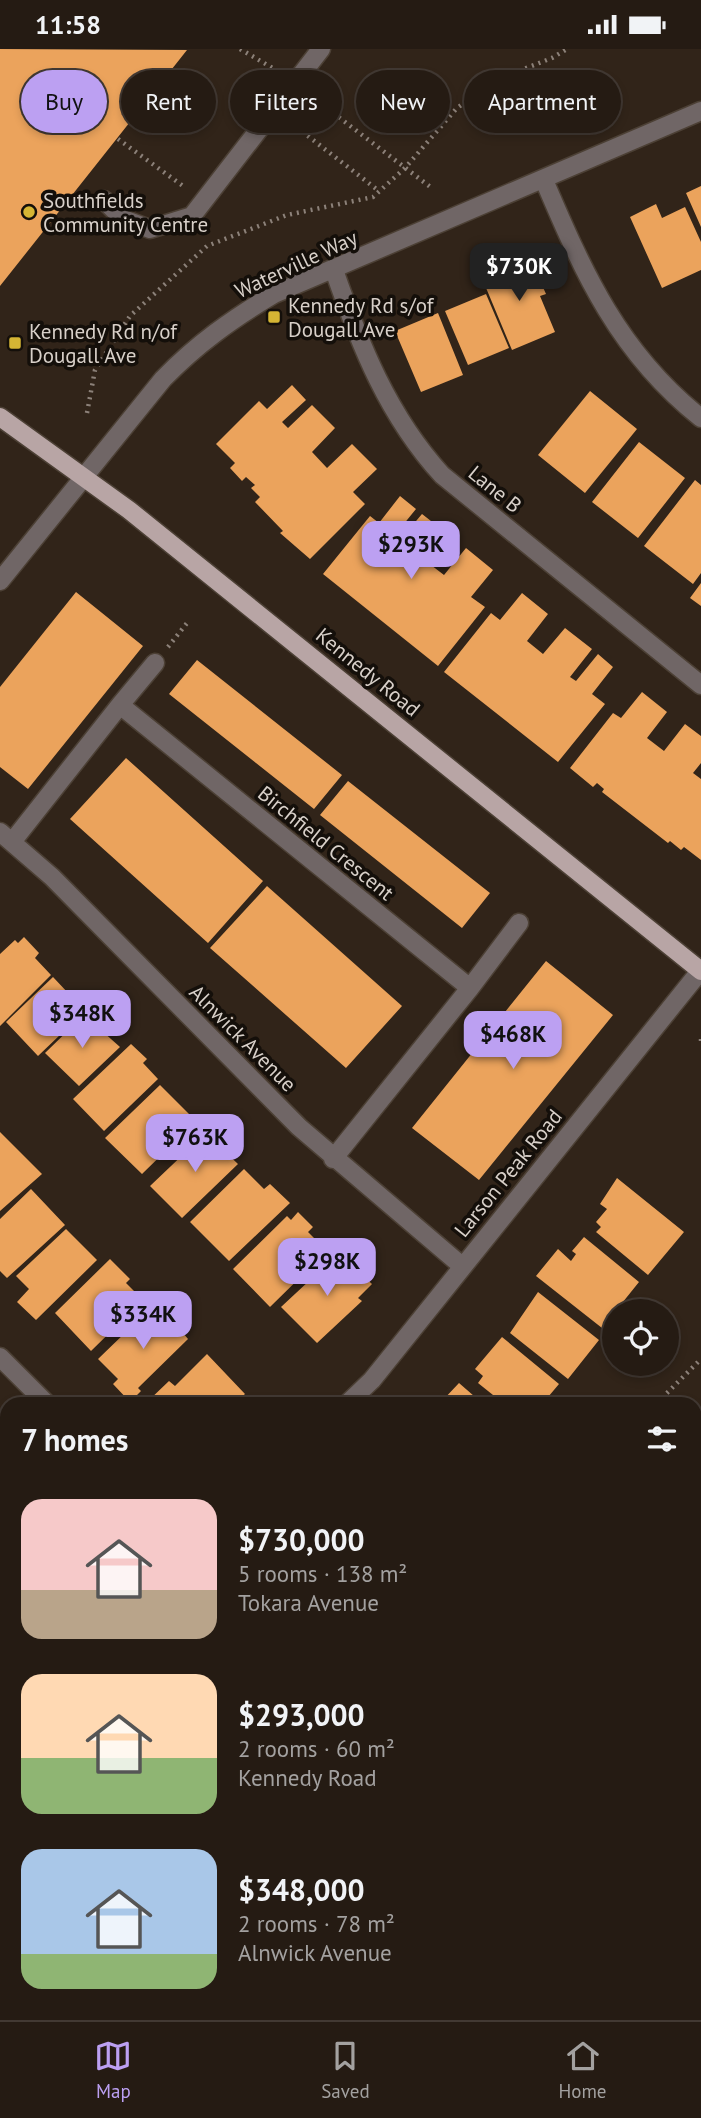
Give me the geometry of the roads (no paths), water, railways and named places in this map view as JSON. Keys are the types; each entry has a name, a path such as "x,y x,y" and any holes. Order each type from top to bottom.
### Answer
{"main road":[{"name":"Kennedy Road","path":"0,417 83,477 247,604 701,970"}],"street":[{"path":"104,200 123,219 149,229 192,216 321,49"},
{"name":"Waterville Way","path":"0,581 163,379 193,348 230,320 274,294 701,111"},
{"path":"544,180 579,263 606,312 640,361 701,418"},
{"name":"Lane B","path":"334,270 379,383 415,446 442,475 701,685"},
{"path":"6,837 155,663"},
{"name":"Birchfield Crescent","path":"120,705 470,988"},
{"name":"Alnwick Avenue","path":"6,837 52,877 333,1159 463,1266"},
{"path":"333,1159 519,923"},
{"name":"Larson Peak Road","path":"354,1397 372,1380 701,970"},
{"path":"0,1357 40,1397"}],"place":[{"name":"Southfields Community Centre","path":"29,212"},
{"name":"Kennedy Rd s/of Dougall Ave","path":"274,317"},
{"name":"Kennedy Rd n/of Dougall Ave","path":"15,343"}]}
